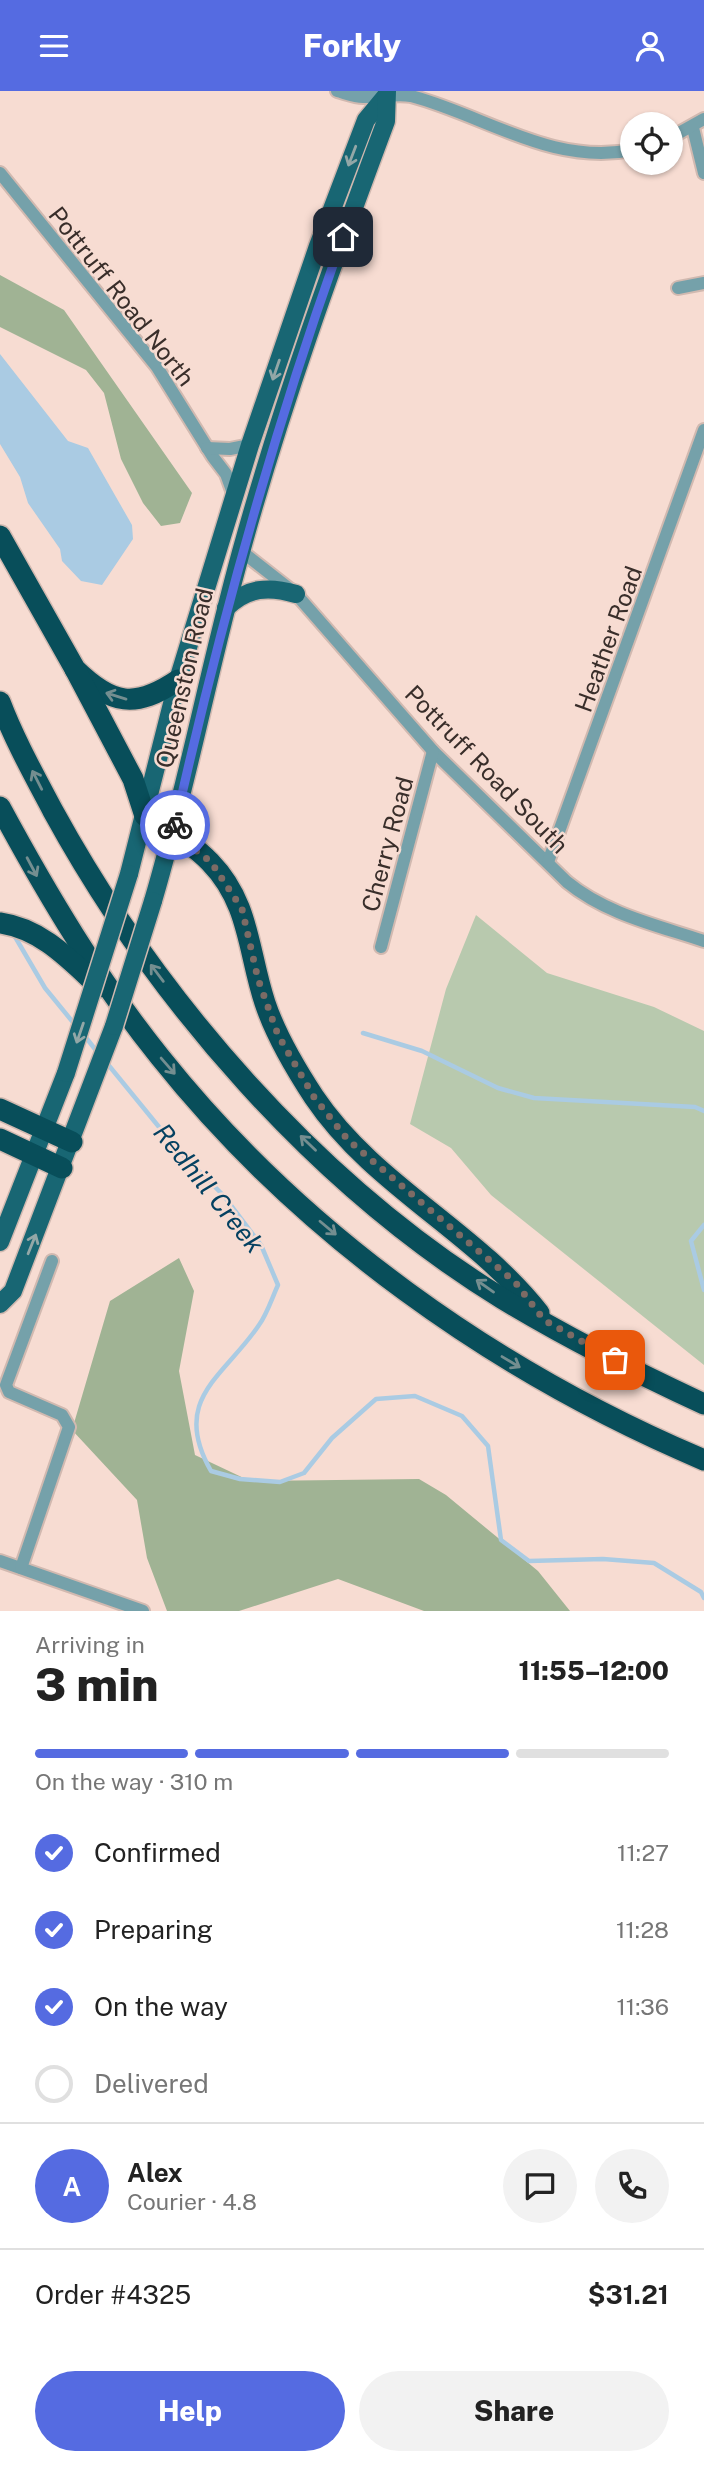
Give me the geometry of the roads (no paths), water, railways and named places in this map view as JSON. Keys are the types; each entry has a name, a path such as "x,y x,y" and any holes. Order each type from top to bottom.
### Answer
{"highway":[{"path":"0,536 133,779 145,816 211,862 242,909 265,1003 278,1035 314,1097 348,1140 515,1282 544,1320"},
{"path":"75,669 104,693 128,700 156,695 178,680"},
{"path":"0,702 37,780 74,848 140,949 194,1022 299,1134 388,1215 503,1299 639,1374 704,1404"},
{"path":"0,807 47,893 126,1013 208,1113 306,1209 356,1251 502,1357 631,1427 704,1460"},
{"path":"0,923 34,933 54,945 126,1013"},
{"path":"0,1109 72,1142"},
{"path":"0,1139 62,1168"}],"main road":[{"name":"Queenston Road","path":"0,1242 66,1073 129,874 178,680 250,445 366,120 386,94"},
{"name":"Queenston Road","path":"0,1304 13,1291 88,1101 153,901 173,833 241,551 309,333 386,121 386,94"},
{"path":"226,608 237,597 255,590 275,589 296,594"}],"street":[{"path":"337,91 359,97 386,94 408,96 527,140 561,149 594,154 620,151"},
{"path":"683,131 699,123 704,173"},
{"name":"Pottruff Road North","path":"0,173 158,367 207,448 220,463 234,496"},
{"path":"677,288 704,283"},
{"name":"Heather Road","path":"548,862 704,430"},
{"path":"207,448 230,449 250,445"},
{"name":"Pottruff Road South","path":"241,551 296,594 433,751 588,899 613,911 704,941"},
{"name":"Cherry Road","path":"381,947 433,751"},
{"path":"20,1568 69,1427 62,1415 9,1392 6,1385 52,1261"},
{"path":"0,1561 143,1611"}],"water":[{"path":"0,354 68,441 88,448 132,525 133,539 102,585 81,581 62,561 60,549 28,503 20,477 0,444"}],"waterway":[{"name":"Redhill Creek","path":"14,935 45,988 76,1026"},
{"path":"363,1033 422,1051 498,1088 534,1098 695,1107 704,1111"},
{"name":"Redhill Creek","path":"84,1035 98,1053"},
{"name":"Redhill Creek","path":"106,1062 177,1149 224,1196 261,1245 278,1285 262,1321 206,1391 199,1407 196,1425 200,1446 211,1471 240,1479 280,1482 304,1473 332,1438 376,1399 415,1396 462,1416 488,1446 501,1540 529,1561 603,1559 654,1563 701,1592 704,1598"},
{"path":"704,1225 691,1241 704,1290"}]}
